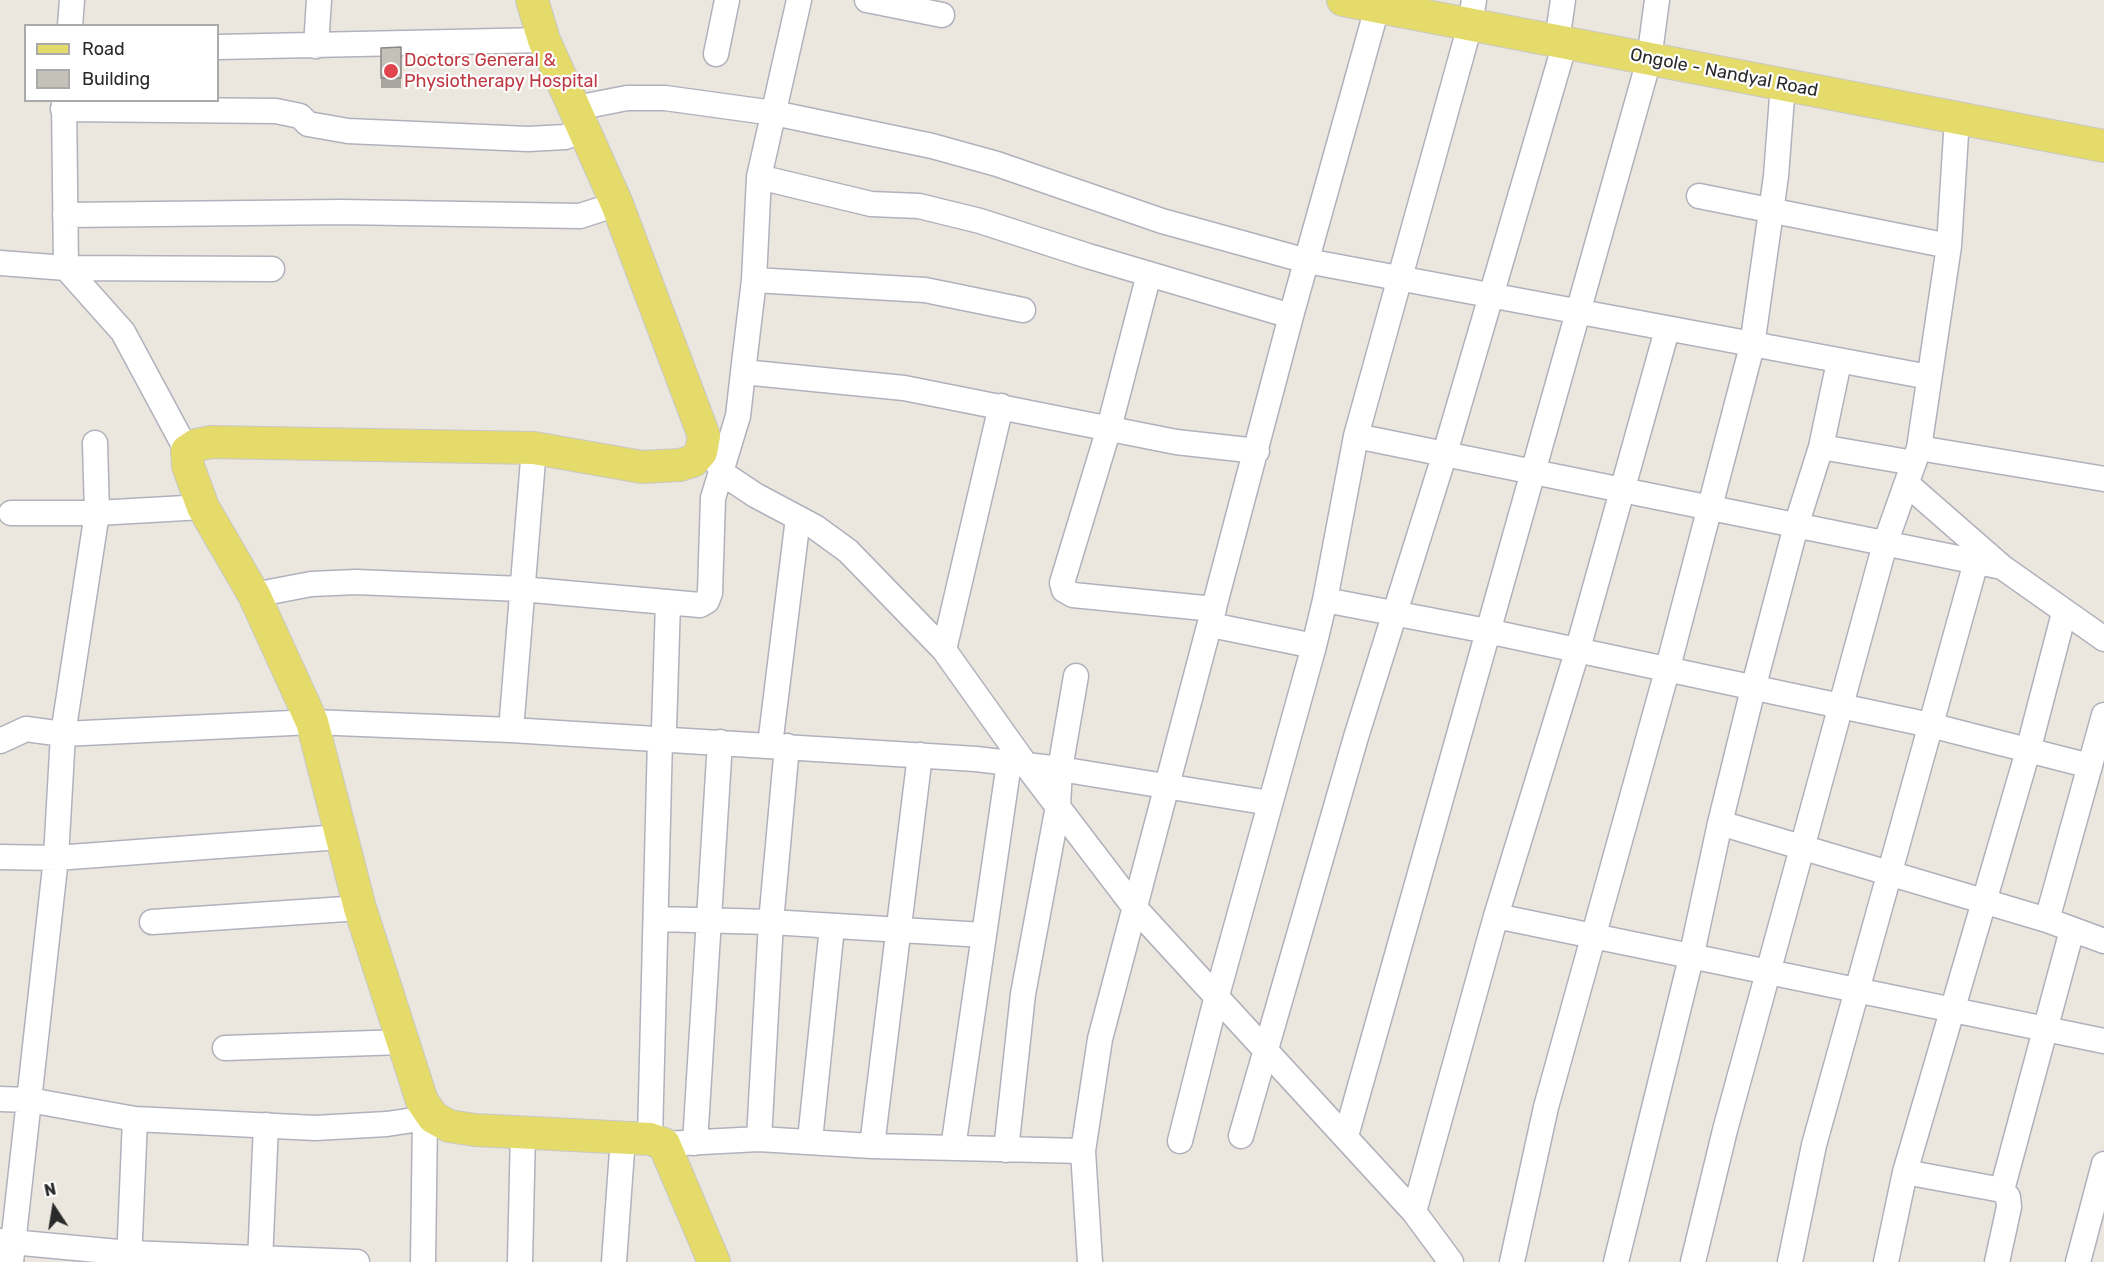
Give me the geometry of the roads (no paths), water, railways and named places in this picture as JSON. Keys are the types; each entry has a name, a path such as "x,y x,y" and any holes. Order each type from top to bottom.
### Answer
{"main road":[{"path":"532,0 544,40 616,204 704,436 701,452 693,461 667,467 642,467 534,448 211,442 196,445 187,451 188,466 203,507 254,595 312,722 360,908 429,1118 449,1126 645,1140 714,1262"},
{"name":"Ongole - Nandyal Road","path":"1344,0 1377,8 1472,13 1561,42 2104,146"}],"street":[{"path":"70,24 72,0"},
{"path":"316,46 319,0"},
{"path":"716,54 727,0"},
{"path":"254,595 311,584 356,582 521,589 700,606 707,602 710,593 714,498 738,416 754,280 759,177 799,0"},
{"path":"867,0 942,15"},
{"path":"1241,1136 1267,1054 1356,737 1445,453 1561,42 1563,0"},
{"path":"1346,1136 1649,60 1657,0"},
{"path":"1090,1262 1083,1151 1100,1040 1257,452 1291,316 1377,8"},
{"path":"1180,1141 1216,999 1314,646 1356,436 1472,13"},
{"path":"219,47 544,40"},
{"path":"1512,1262 1546,1107 1752,346 1769,211 1776,176 1783,84"},
{"path":"187,451 123,332 66,268 63,105 276,111 300,116 308,124 348,131 528,139 565,137 580,118 627,98 665,98 774,113 932,146 997,164 1162,221 1307,261 1579,311 1752,346 1929,377"},
{"path":"1693,1262 1725,1130 1885,544 1913,465 1949,246 1957,118"},
{"path":"759,177 871,204 919,206 970,219 1291,316"},
{"path":"1699,196 1949,246"},
{"path":"65,214 342,212 580,216 616,204"},
{"path":"0,262 66,268 272,269"},
{"path":"1149,274 1109,428 1062,584 1064,590 1073,595 1213,617 1314,646"},
{"path":"754,280 925,290 1023,310"},
{"path":"1414,1212 1496,916 1577,652 1667,330"},
{"path":"1616,1262 1691,958 1720,823 1753,689 1796,526 1821,447 1839,362"},
{"path":"743,372 904,388 1176,442 1257,452"},
{"path":"944,650 1001,406"},
{"path":"704,436 722,472 848,551 944,650 1017,764 1058,806 1136,908 1216,999 1346,1136 1414,1212 1451,1262"},
{"path":"1356,436 1623,492 2002,567"},
{"path":"95,444 97,513 63,734 56,858 29,1100 8,1248 129,1257 357,1262"},
{"path":"1821,447 1913,465 2104,480"},
{"path":"511,730 534,448"},
{"path":"1913,465 2002,567 2064,613 2104,639"},
{"path":"11,513 97,513 203,507"},
{"path":"759,1139 779,746 798,518"},
{"path":"1790,1262 1814,1145 1976,562"},
{"path":"1325,600 1487,631 1577,652 1930,725 2090,766"},
{"path":"614,1262 645,1140 656,920 660,739 664,729 668,602"},
{"path":"1886,1262 1905,1172 1950,1010 2028,751 2064,613"},
{"path":"1006,1150 1023,994 1058,806 1060,769 1076,676"},
{"path":"2047,920 2104,715"},
{"path":"0,741 26,729 63,734 312,722 511,730 920,755 1017,764 1270,803"},
{"path":"695,1143 720,742"},
{"path":"872,1146 920,755"},
{"path":"953,1148 983,935 1017,764"},
{"path":"1720,823 2047,920 2104,941"},
{"path":"0,857 56,858 340,837"},
{"path":"152,922 360,908"},
{"path":"1496,916 1768,974 2104,1041"},
{"path":"656,920 771,922 983,935"},
{"path":"810,1140 832,927"},
{"path":"2002,1190 2072,930"},
{"path":"225,1048 403,1042"},
{"path":"0,1099 29,1100 135,1119 266,1125 325,1127 387,1124 429,1118 423,1262"},
{"path":"129,1257 135,1119"},
{"path":"260,1260 266,1125"},
{"path":"520,1262 523,1131"},
{"path":"645,1140 695,1143 759,1139 810,1140 872,1146 1083,1151"},
{"path":"2078,1262 2104,1164"},
{"path":"1905,1172 2002,1190 2008,1197 2009,1208 1997,1262"}],"place":[{"name":"Doctors General & Physiotherapy Hospital","path":"391,71"}]}
